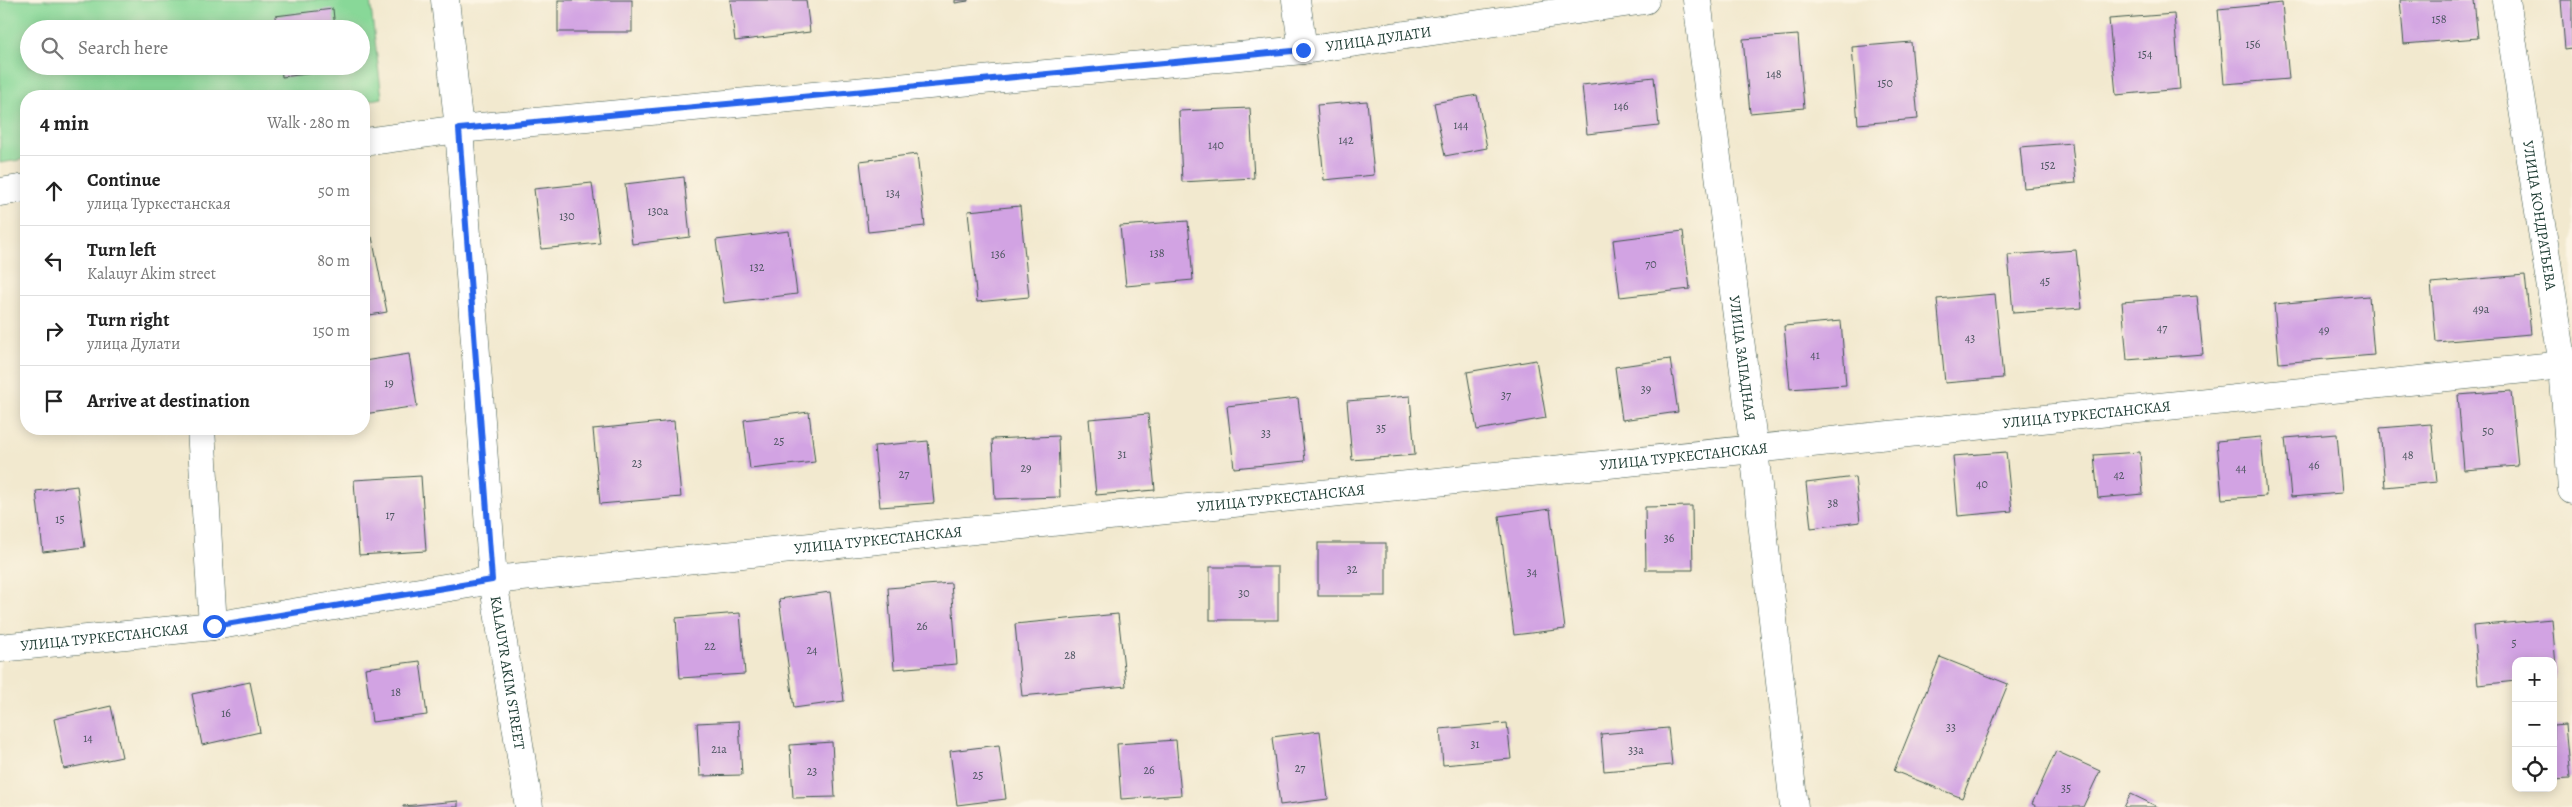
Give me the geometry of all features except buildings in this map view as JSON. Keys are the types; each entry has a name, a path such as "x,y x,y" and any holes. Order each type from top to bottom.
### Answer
{"street":[{"name":"KALAUYR AKIM STREET","path":"445,0 459,129 492,580 529,807"},
{"path":"1296,0 1303,50"},
{"name":"УЛИЦА ДУЛАТИ","path":"370,141 459,129 1303,50 1645,0"},
{"name":"УЛИЦА ЗАПАДНАЯ","path":"1697,0 1754,450 1794,807"},
{"name":"УЛИЦА КОНДРАТЬЕВА","path":"2506,0 2563,365 2572,490"},
{"path":"0,192 20,189"},
{"name":"УЛИЦА ТУРКЕСТАНСКАЯ","path":"0,648 214,626 492,580 2563,365"},
{"path":"201,435 214,626"}],"green space":[{"path":"0,0 370,0 382,98 370,100 370,90 20,90 20,160 0,163"}],"route":[{"path":"214,626 492,580 459,129 1303,50"}]}
